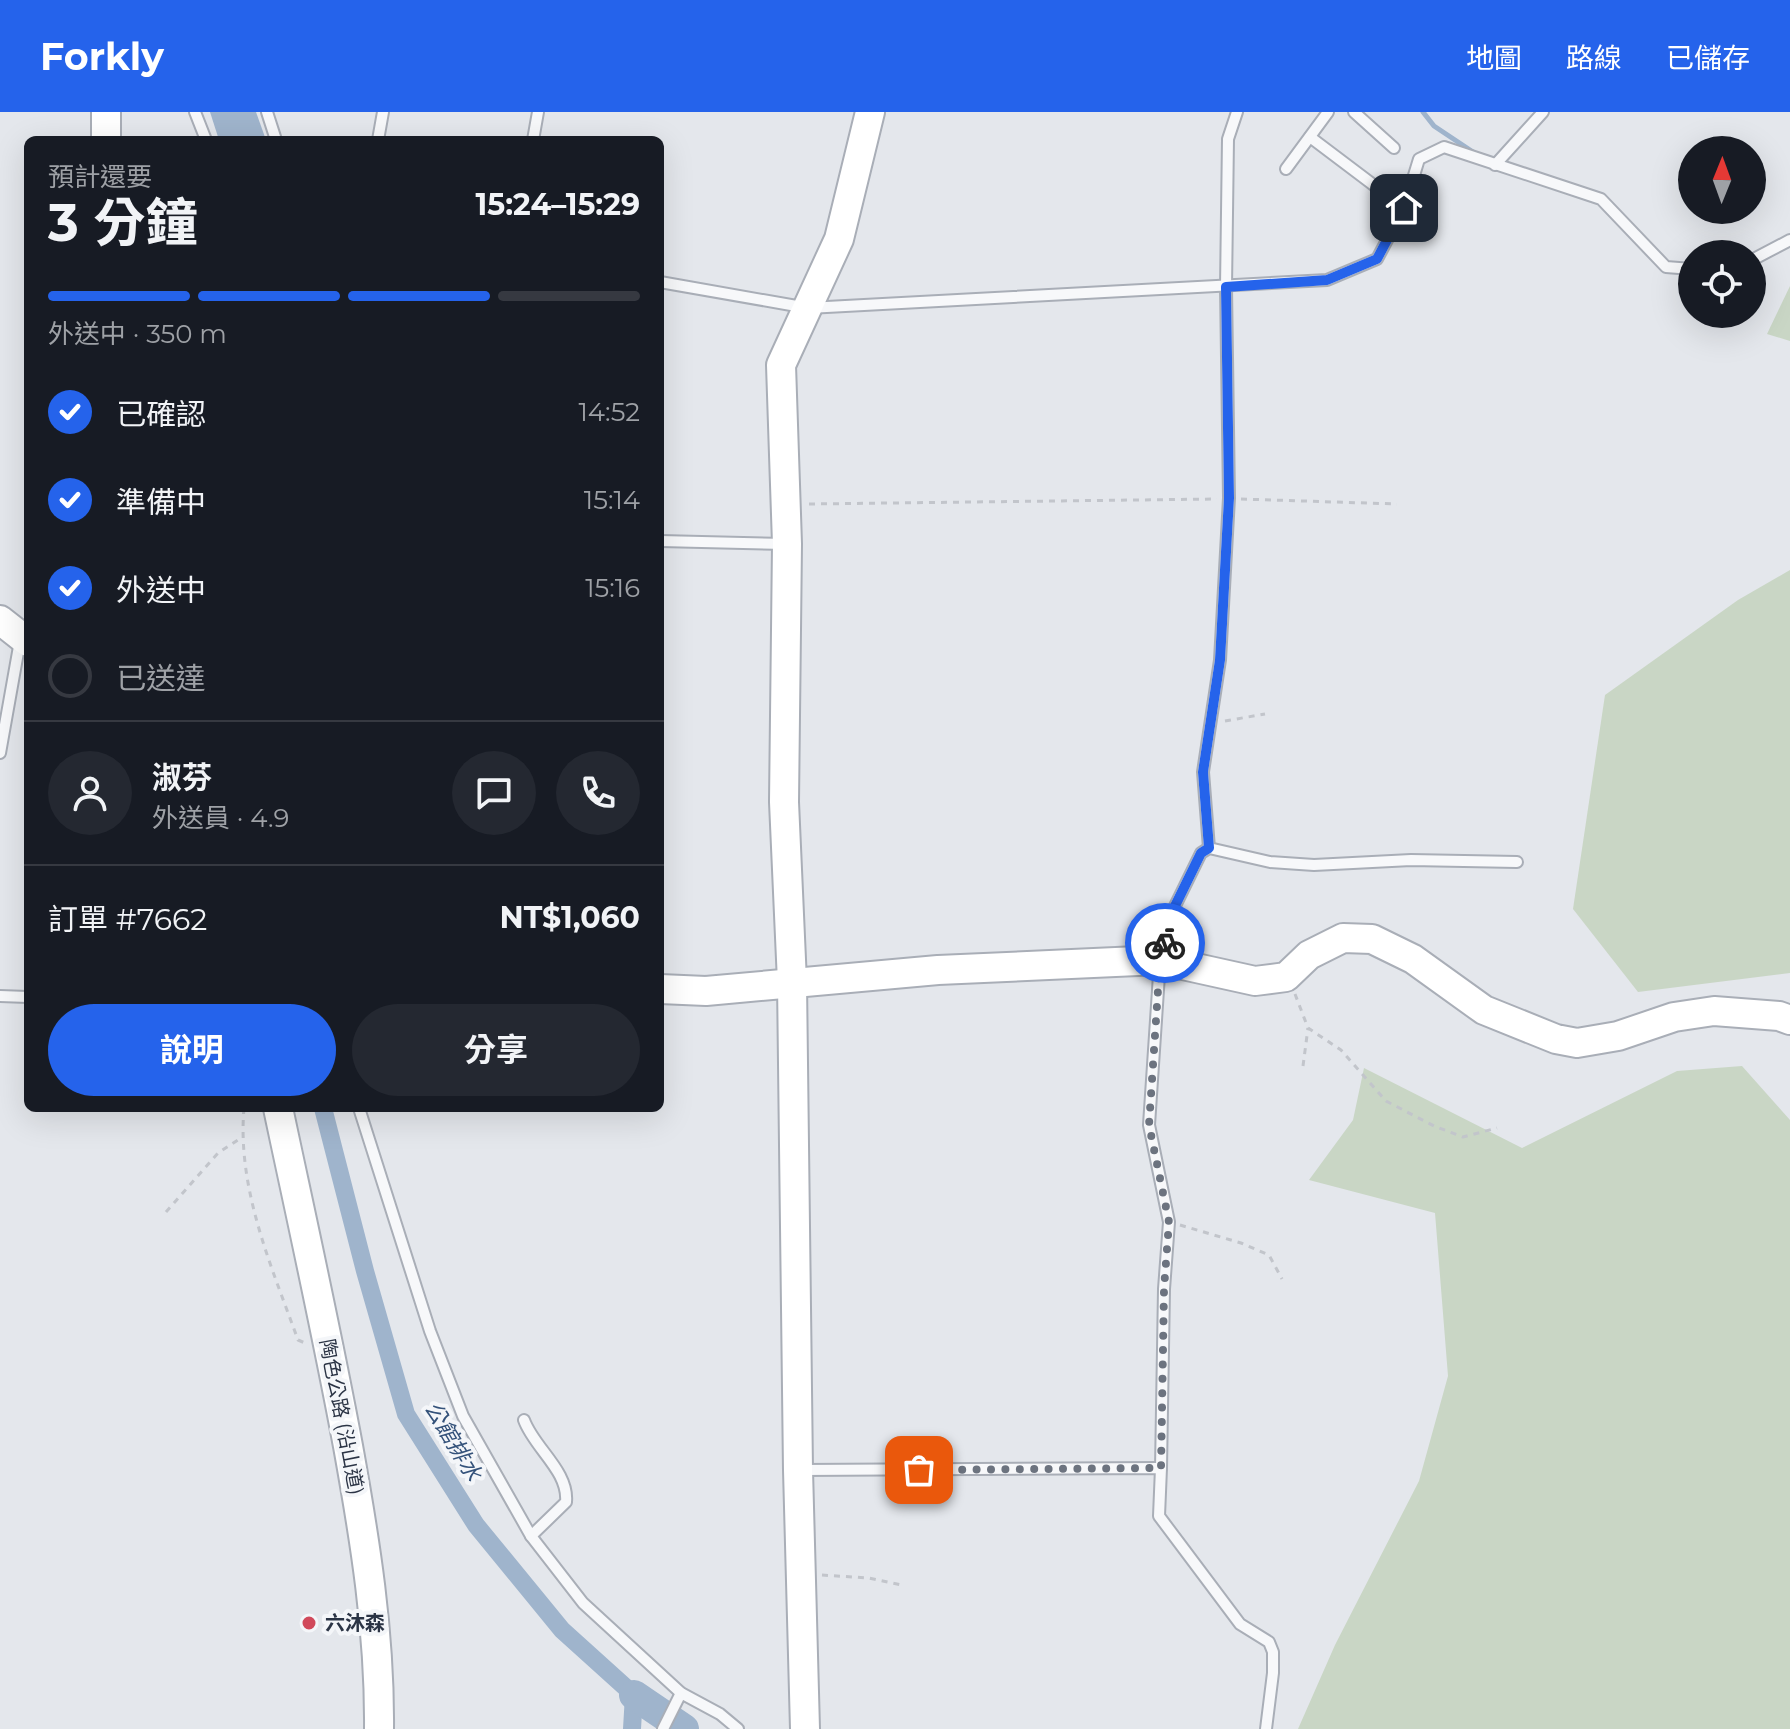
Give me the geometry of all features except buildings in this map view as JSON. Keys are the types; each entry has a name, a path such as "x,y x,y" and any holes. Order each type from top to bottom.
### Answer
{"street":[{"path":"106,112 106,136"},
{"path":"805,1729 798,1470 792,982 784,802 787,544 781,365 839,239 870,112"},
{"path":"664,989 706,991 938,970 1160,960 1255,981 1286,977 1309,955 1343,938 1372,939 1413,959 1484,1010 1556,1039 1577,1043 1618,1036 1674,1017 1714,1011 1779,1016 1790,1020"},
{"name":"陶色公路 (沿山道)","path":"279,1112 331,1351 369,1573 379,1677 379,1729"}],"lane":[{"path":"195,112 204,136"},
{"path":"267,112 275,136"},
{"path":"379,136 383,112"},
{"path":"534,136 538,112"},
{"path":"1209,848 1203,772 1220,660 1229,498 1226,287 1228,139 1237,112"},
{"path":"1286,169 1328,112"},
{"path":"1354,112 1394,148"},
{"path":"1495,165 1543,112"},
{"path":"1310,137 1404,208"},
{"path":"664,283 808,308 1327,280 1377,259 1404,208 1419,159 1444,147 1601,199 1666,267 1678,268"},
{"path":"1766,253 1790,240"},
{"path":"664,541 787,544"},
{"path":"0,753 16,633"},
{"path":"1266,1729 1273,1673 1273,1652 1269,1642 1240,1624 1159,1516 1164,1289 1169,1222 1149,1125 1160,960 1174,908 1201,853 1209,848 1270,862 1314,865 1411,860 1517,862"},
{"path":"0,996 24,997"},
{"path":"360,1112 430,1331 463,1416 531,1536 583,1603 681,1693 720,1714 738,1729"},
{"path":"524,1420 529,1435 549,1458 567,1492 566,1502 531,1536"},
{"path":"798,1470 1161,1468"},
{"path":"663,1729 681,1693"}],"path":[{"path":"785,504 1229,498 1397,504"},
{"path":"1211,723 1265,714"},
{"path":"1286,977 1308,1028 1303,1066"},
{"path":"1308,1028 1341,1050 1386,1101 1463,1137 1497,1128"},
{"path":"244,1112 241,1138 252,1210 298,1340 331,1351"},
{"path":"166,1212 218,1153 241,1138"},
{"path":"1169,1222 1241,1243 1269,1255 1282,1279"},
{"path":"801,1574 869,1578 902,1585"}],"green space":[{"path":"1790,286 1790,341 1767,334"},
{"path":"1790,570 1790,973 1638,992 1573,909 1605,695 1738,600"},
{"path":"1742,1066 1790,1120 1790,1729 1298,1729 1335,1645 1419,1481 1448,1376 1435,1213 1309,1180 1353,1120 1364,1068 1522,1148 1677,1071"}],"water":[{"path":"210,112 256,112 265,136 218,136"}],"waterway":[{"path":"1423,112 1434,126 1476,154"},
{"name":"公館排水","path":"324,1112 406,1414 476,1525 562,1630 634,1695 632,1729"},
{"path":"634,1695 684,1729"}],"way so far":[{"path":"919,1470 1161,1468 1164,1289 1169,1222 1149,1125 1160,960 1165,943"}],"place":[{"name":"六沐森","path":"309,1623"}],"route":[{"path":"1165,943 1174,908 1201,853 1209,848 1203,772 1220,660 1229,498 1226,287 1327,280 1377,259 1404,208"}]}
